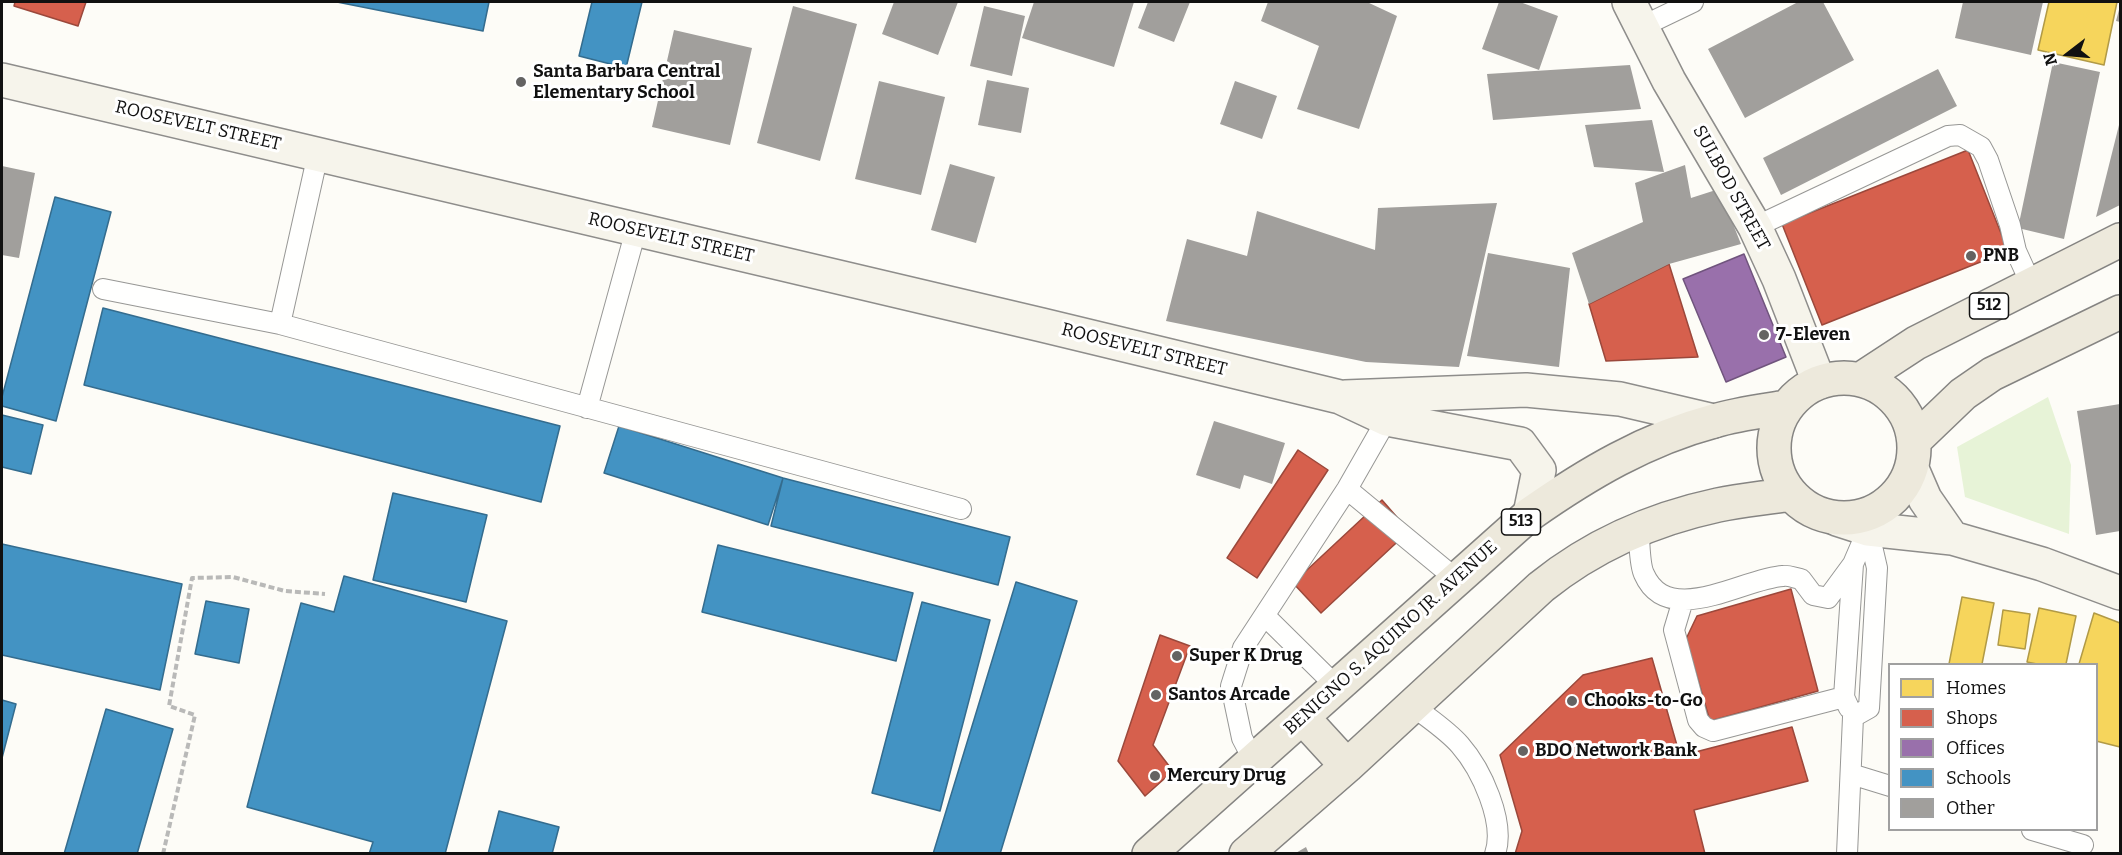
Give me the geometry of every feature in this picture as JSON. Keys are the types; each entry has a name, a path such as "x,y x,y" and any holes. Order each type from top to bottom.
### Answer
{"main road":[{"name":"SULBOD STREET","path":"1635,14 1669,81 1755,227 1779,279 1819,382"},
{"name":"ROOSEVELT STREET","path":"2,80 1340,398 1388,407 1520,444 1539,470 1530,514"},
{"name":"512","path":"1861,379 1916,343 2121,240"},
{"path":"1837,519 1861,517 1884,508 1901,491 1913,454 1963,394 1992,374 2121,312"},
{"path":"1952,538 1925,499 1905,413 1887,392 1861,379 1840,377 1819,382 1801,392 1786,407 1777,428 1774,451 1778,474 1790,494 1804,506 1820,515 1868,529 1952,538 2042,564 2121,593"},
{"name":"ROOSEVELT STREET","path":"1388,407 1526,390 1620,399 1714,421"},
{"name":"BENIGNO S. AQUINO JR. AVENUE","path":"1149,854 1530,514 1575,483 1615,460 1654,442 1714,421 1786,407"},
{"path":"1246,854 1347,766 1566,566 1598,547 1638,528 1717,505 1790,494"},
{"path":"1303,718 1347,766"}],"lane":[{"path":"1635,14 1693,2"},
{"path":"1755,227 1948,136 1960,135 1982,147 2010,225 2016,251 2031,284"},
{"path":"280,324 318,154"},
{"path":"587,408 636,230"},
{"path":"102,289 280,324 961,509"},
{"path":"1254,761 1242,738 1231,686 1243,648 1347,489 1388,407"},
{"path":"1347,489 1456,579"},
{"path":"1638,528 1644,573 1658,593 1683,600 1698,599 1783,575 1801,579 1813,594 1828,598 1853,564 1868,529"},
{"path":"1853,717 1869,708 1877,568 1868,529"},
{"path":"1847,854 1853,717 1844,697 1853,564"},
{"path":"1683,600 1674,630 1698,720 1704,727 1713,731 1844,697"},
{"path":"1265,616 1336,687"},
{"path":"1413,706 1459,744 1479,771 1497,826 1495,854"},
{"path":"1851,774 1888,785"},
{"path":"2035,831 2083,845"}],"path":[{"path":"163,854 195,715 170,706 192,578 233,577 285,591 325,594"}],"green space":[{"path":"2048,397 2071,465 2069,534 1965,497 1957,447"}],"building: Homes":[{"path":"2049,2 2117,2 2104,65 2038,50"},
{"path":"1962,597 1994,603 1982,663 1949,663"},
{"path":"2039,608 2076,616 2066,663 2027,662"},
{"path":"2003,610 2030,614 2025,649 1998,645"},
{"path":"2094,613 2120,623 2120,747 2098,742 2098,663 2079,663"}],"building: Shops":[{"path":"15,2 86,2 78,26 14,6"},
{"path":"1968,150 2008,251 1822,325 1782,224"},
{"path":"1669,264 1698,357 1606,361 1589,304"},
{"path":"1298,450 1328,470 1257,578 1227,558"},
{"path":"1382,500 1409,531 1321,613 1293,583"},
{"path":"1791,589 1818,691 1710,721 1686,639 1697,616"},
{"name":"Santos Arcade","path":"1160,635 1190,646 1153,745 1173,771 1145,796 1118,761"},
{"path":"1652,658 1680,756 1792,727 1808,781 1694,810 1705,854 1515,854 1522,831 1500,755 1583,675"}],"building: Offices":[{"path":"1744,254 1786,357 1726,382 1683,279"}],"building: Schools":[{"path":"337,2 489,2 483,31"},
{"path":"592,2 642,2 626,68 579,56"},
{"path":"55,197 111,212 56,421 2,406 2,397"},
{"path":"103,308 560,426 541,502 84,385"},
{"path":"2,415 43,425 31,474 2,467"},
{"path":"619,426 783,478 768,525 604,473"},
{"path":"783,478 1010,537 998,585 771,526"},
{"path":"393,493 487,515 466,602 373,580"},
{"path":"2,544 182,584 160,690 2,655"},
{"path":"718,545 913,593 896,661 702,612"},
{"path":"344,576 507,621 445,854 369,854 373,842 247,807 301,603 334,612"},
{"path":"1016,582 1077,601 1000,854 933,854"},
{"path":"206,601 249,609 239,663 195,654"},
{"path":"922,602 990,620 940,811 872,793"},
{"path":"2,700 16,704 2,758"},
{"path":"106,709 173,729 137,854 64,854"},
{"path":"499,811 559,827 552,854 488,854"}],"building: Other":[{"path":"894,2 958,2 938,55 882,34"},
{"path":"1034,2 1134,2 1114,67 1022,38"},
{"path":"1148,2 1190,2 1174,42 1138,28"},
{"path":"1268,2 1367,2 1397,16 1359,129 1297,109 1319,46 1261,21"},
{"path":"1499,2 1520,2 1558,16 1539,70 1482,49"},
{"path":"1798,2 1823,2 1854,60 1745,118 1708,49"},
{"path":"1963,2 2043,2 2031,55 1955,38"},
{"path":"793,6 857,24 820,161 757,143"},
{"path":"984,6 1025,16 1012,76 970,66"},
{"path":"2120,6 2120,22 2116,21"},
{"path":"674,30 752,48 730,145 652,127"},
{"path":"2053,62 2100,72 2064,239 2018,228"},
{"path":"1630,65 1641,109 1493,120 1487,74"},
{"path":"1938,69 1957,106 1781,195 1763,158"},
{"path":"987,80 1029,88 1021,133 978,125"},
{"path":"879,81 945,97 921,195 855,179"},
{"path":"1235,81 1277,96 1262,139 1220,124"},
{"path":"1652,120 1664,172 1594,167 1585,125"},
{"path":"2120,121 2120,205 2096,217"},
{"path":"950,164 995,177 976,243 931,230"},
{"path":"1685,165 1691,198 1719,189 1741,244 1669,264 1589,304 1572,253 1643,222 1635,183"},
{"path":"2,166 35,173 19,258 2,255"},
{"path":"1497,203 1459,367 1366,362 1166,321 1187,239 1247,256 1257,211 1375,250 1378,208"},
{"path":"1488,253 1570,268 1559,367 1467,356"},
{"path":"2120,404 2120,531 2096,535 2077,411"},
{"path":"1214,421 1285,443 1272,484 1244,475 1240,489 1196,475"},
{"path":"1306,847 1309,854 1294,854"}],"place":[{"name":"Santa Barbara Central Elementary School","path":"521,82"},
{"name":"PNB","path":"1971,256"},
{"name":"7-Eleven","path":"1764,335"},
{"name":"Super K Drug","path":"1177,656"},
{"name":"Santos Arcade","path":"1156,695"},
{"name":"Chooks-to-Go","path":"1572,701"},
{"name":"BDO Network Bank","path":"1523,751"},
{"name":"Mercury Drug","path":"1155,776"}]}
